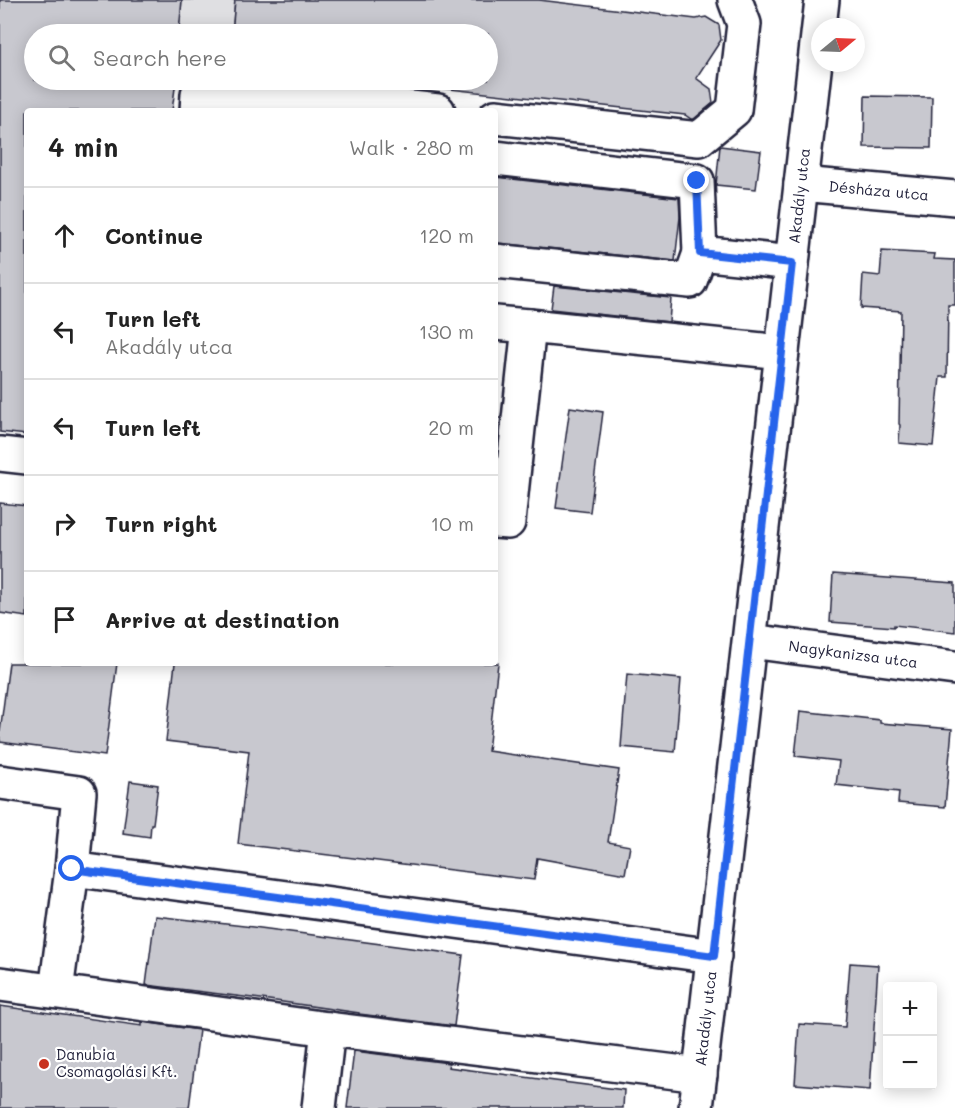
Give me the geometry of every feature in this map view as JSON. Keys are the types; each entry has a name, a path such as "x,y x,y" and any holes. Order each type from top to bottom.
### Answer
{"street":[{"path":"498,117 699,139 734,110 744,24 735,0"},
{"name":"Akadály utca","path":"696,1108 822,0"},
{"path":"196,108 198,94 262,100 310,97 411,108"},
{"path":"498,158 697,181 695,267"},
{"name":"Désháza utca","path":"801,184 955,198"},
{"path":"498,261 695,267 792,263"},
{"path":"498,323 782,352"},
{"path":"498,520 508,522 529,326"},
{"path":"0,454 24,457"},
{"name":"Nagykanizsa utca","path":"750,641 955,668"},
{"path":"0,783 79,793 72,869 56,991"},
{"path":"72,869 714,956"},
{"path":"0,984 328,1029 700,1075"},
{"path":"319,1108 328,1029"}],"shaded area":[{"path":"182,0 235,0 233,24 180,24"}],"building":[{"path":"0,0 182,0 180,24 24,24 24,90 175,90 172,108 24,108 24,435 0,432"},
{"path":"235,0 539,0 696,19 706,17 719,25 721,40 696,78 711,89 713,103 691,119 685,115 459,90 498,90 498,24 233,24"},
{"path":"865,96 932,97 931,148 864,147"},
{"path":"720,146 761,151 756,189 716,185"},
{"path":"498,177 679,198 680,217 675,261 498,243"},
{"path":"882,251 935,254 934,259 955,260 955,305 948,305 947,377 940,377 933,446 899,443 901,311 861,308 863,274 880,276"},
{"path":"554,286 671,298 669,322 551,309"},
{"path":"570,407 603,412 590,512 556,508"},
{"path":"0,503 24,506 24,617 0,613"},
{"path":"833,574 955,583 955,632 894,625 894,627 830,622"},
{"path":"9,663 24,663 24,666 117,666 105,756 0,742"},
{"path":"175,666 498,666 488,751 619,770 608,842 630,846 625,874 537,858 534,880 238,844 249,751 166,741"},
{"path":"627,674 681,679 675,752 621,747"},
{"path":"800,711 880,720 880,723 952,729 945,807 898,803 899,792 836,785 839,761 795,756"},
{"path":"130,781 158,785 150,837 123,833"},
{"path":"155,916 463,955 454,1026 146,985"},
{"path":"850,963 878,965 870,1090 795,1084 799,1024 845,1027"},
{"path":"0,1006 142,1026 142,1022 199,1030 189,1108 0,1108"},
{"path":"354,1051 449,1063 448,1067 624,1090 623,1108 347,1108"}],"place":[{"name":"Danubia Csomagolási Kft.","path":"44,1064"}],"route":[{"path":"72,869 714,956 792,263 700,253 697,181"}]}
